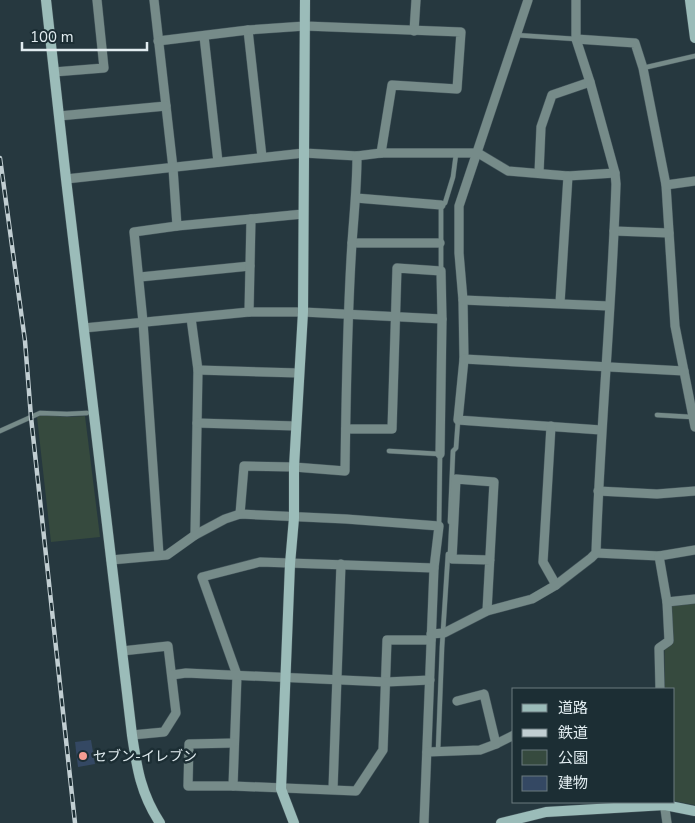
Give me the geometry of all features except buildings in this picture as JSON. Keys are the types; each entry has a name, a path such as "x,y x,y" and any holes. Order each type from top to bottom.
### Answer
{"street":[{"path":"46,0 132,736 142,790 160,823"},
{"path":"54,72 104,68 97,0"},
{"path":"154,0 178,226"},
{"path":"294,823 281,789 287,678 290,564 294,518 294,467 303,312 305,0"},
{"path":"414,30 416,0"},
{"path":"528,0 459,206 459,253 463,300 464,359 458,420 601,430"},
{"path":"576,0 576,39 590,82 616,184 601,430 596,553"},
{"path":"690,0 695,38"},
{"path":"158,41 248,30 305,26 462,32 457,89 392,85 381,153"},
{"path":"248,30 262,157"},
{"path":"204,36 218,162"},
{"path":"576,39 635,43 643,68 666,185 674,326 695,427"},
{"path":"539,173 541,127 552,95 590,82"},
{"path":"59,116 166,106"},
{"path":"66,179 304,153 357,156 381,153 478,153 508,171 568,176 614,173"},
{"path":"240,514 244,466 345,471 349,315 357,156"},
{"path":"560,303 568,176"},
{"path":"666,185 695,180"},
{"path":"356,198 441,205"},
{"path":"159,555 140,277 134,232 303,214"},
{"path":"249,312 251,219"},
{"path":"614,231 670,233"},
{"path":"352,243 440,244"},
{"path":"140,277 250,266"},
{"path":"346,429 392,429 397,268 441,271 440,454"},
{"path":"463,300 609,306"},
{"path":"84,328 249,312 303,312 442,319"},
{"path":"191,318 198,370 195,536"},
{"path":"464,359 684,371"},
{"path":"198,370 299,372"},
{"path":"197,422 296,426"},
{"path":"551,426 543,562 556,585"},
{"path":"487,611 490,560 494,482 456,479 452,559 490,560"},
{"path":"598,491 657,494 695,491"},
{"path":"111,560 167,555 225,519 240,514 439,526 434,568 424,823"},
{"path":"234,743 189,744 188,786 356,791 383,750 387,640 431,637 444,633 487,611 532,599 556,585 596,553 659,556 695,550"},
{"path":"659,556 667,602 669,641 659,648 660,688"},
{"path":"233,786 237,675 202,577 260,562 434,568"},
{"path":"333,789 341,564"},
{"path":"667,602 695,599"},
{"path":"122,651 168,646 172,675 176,713 164,732 132,736"},
{"path":"172,675 186,673 386,682 430,680"},
{"path":"457,701 484,694 496,744"},
{"path":"427,752 480,750 512,736"},
{"path":"664,803 666,823"},
{"path":"501,823 546,812 664,803 695,810"}],"lane":[{"path":"515,35 576,39"},
{"path":"643,68 695,56"},
{"path":"441,271 441,205 445,203 453,178 456,154"},
{"path":"0,431 40,413 87,413"},
{"path":"657,415 692,417"},
{"path":"438,752 453,451 456,448 458,420"},
{"path":"389,451 440,454 439,526"}],"green space":[{"path":"41,415 85,416 100,537 51,542 37,417"},
{"path":"695,601 695,805 675,801 675,688 665,688 664,609 668,605"}],"railway":[{"path":"0,158 25,341 31,417 75,823"}],"place":[{"name":"セブン-イレブン","path":"83,756"}]}
